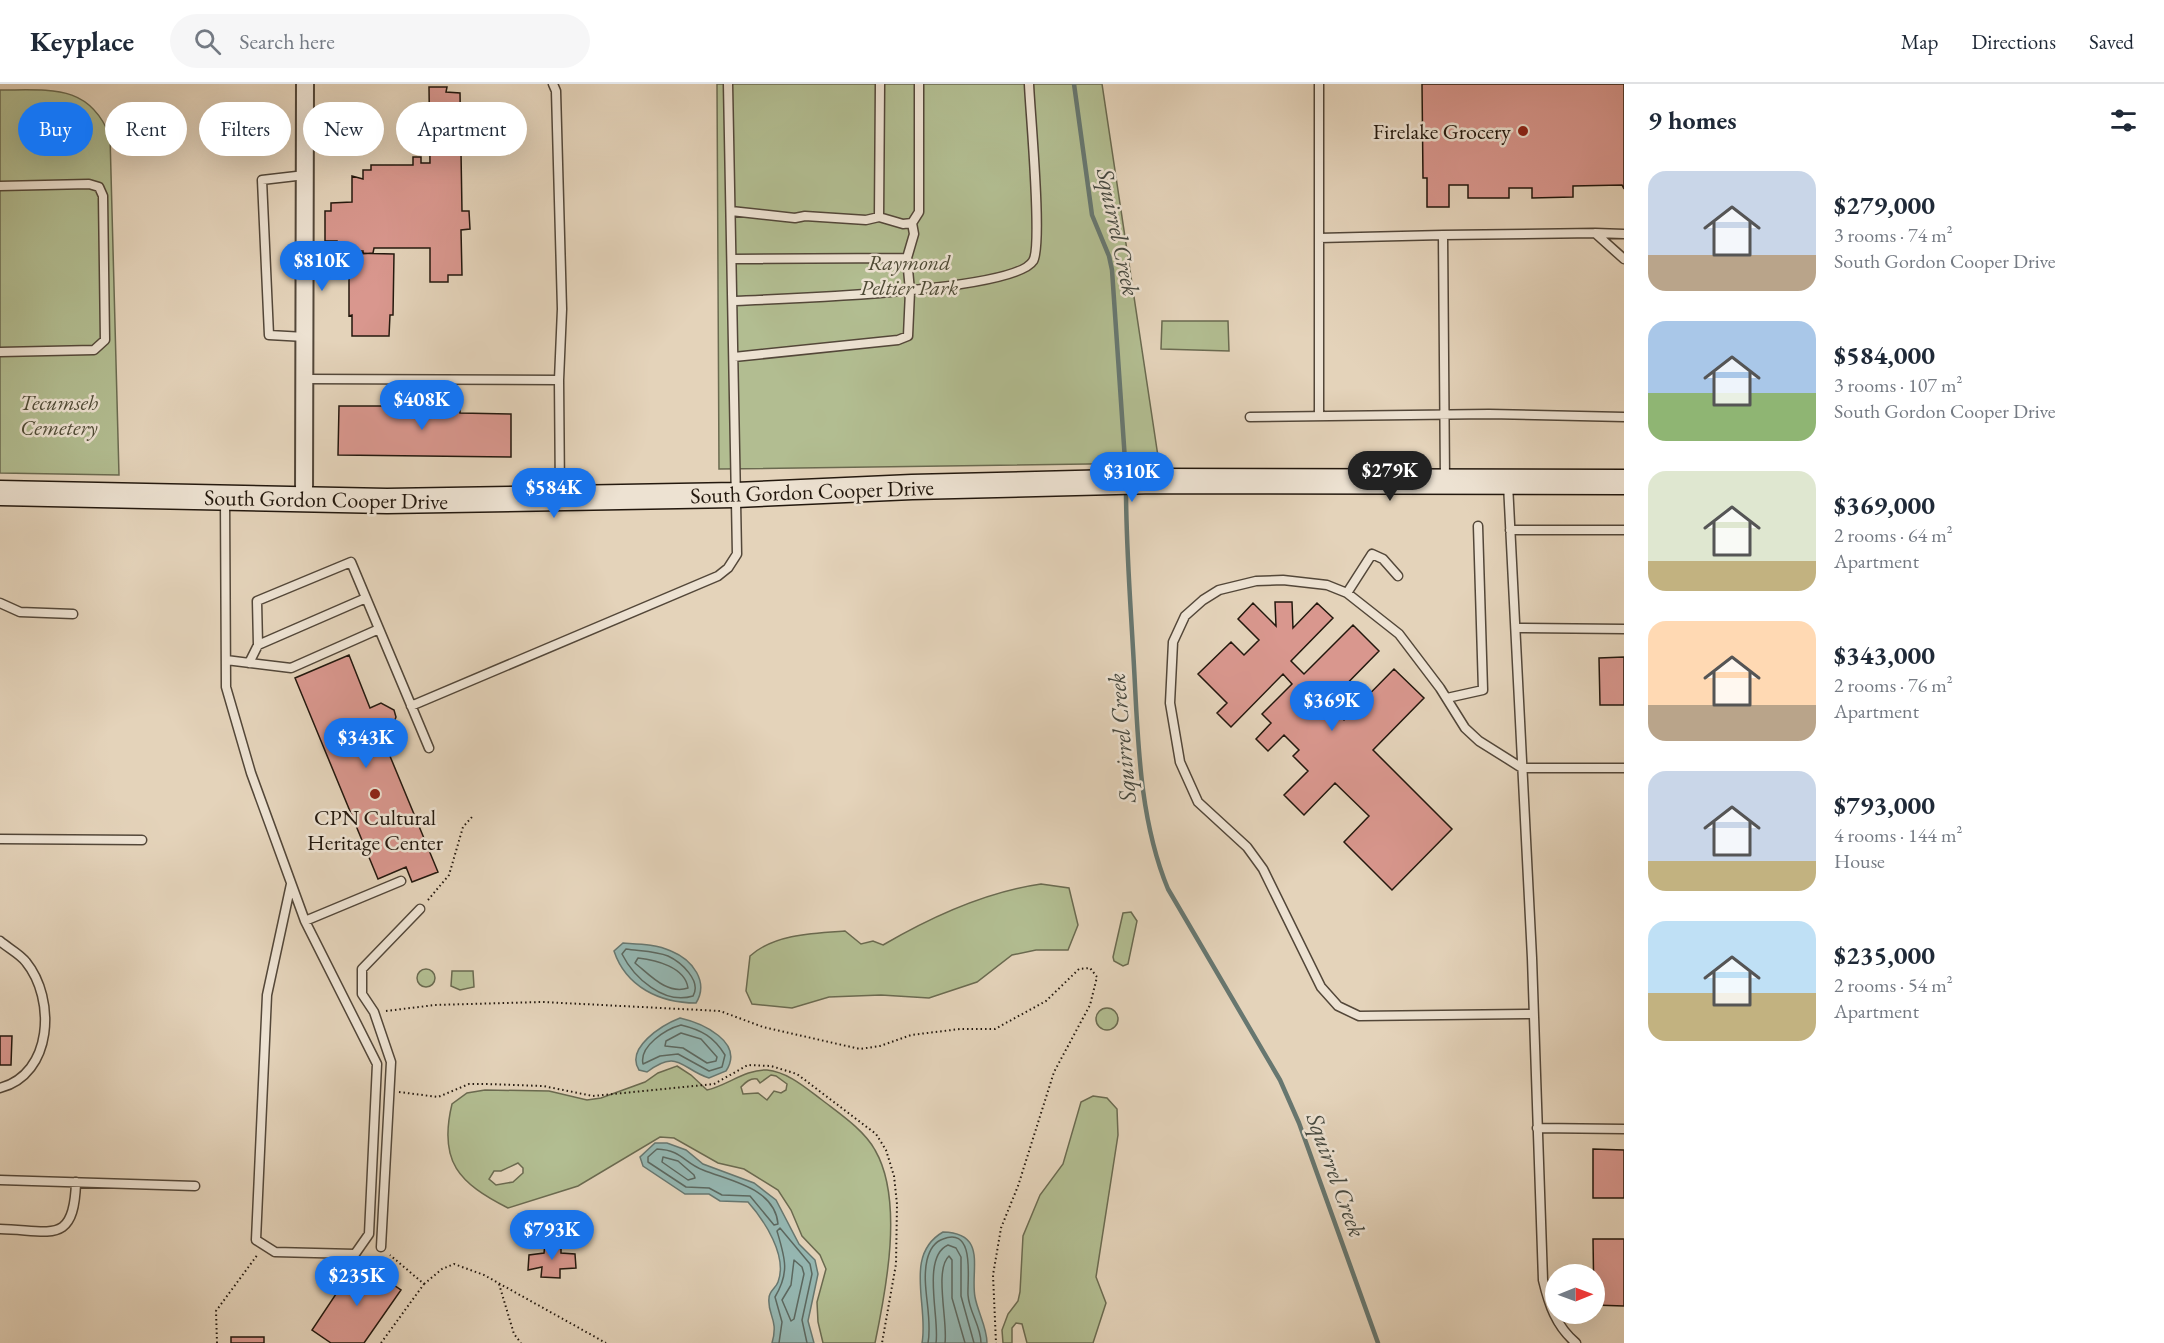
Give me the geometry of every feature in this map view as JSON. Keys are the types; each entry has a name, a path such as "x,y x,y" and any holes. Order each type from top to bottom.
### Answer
{"main road":[{"name":"South Gordon Cooper Drive","path":"0,493 304,500 736,495 1155,481 1624,482"}],"street":[{"path":"304,84 304,500"}],"lane":[{"path":"553,84 556,91 562,309 559,380 560,498"},
{"path":"411,706 718,576 728,568 737,554 728,84"},
{"path":"879,217 880,84"},
{"path":"734,357 898,340 908,336 910,291 908,258 914,234 912,223 919,212 919,84"},
{"path":"733,301 910,291 1008,275 1028,268 1035,259 1037,224 1029,84"},
{"path":"1319,84 1319,415"},
{"path":"304,175 262,180 269,335 305,337"},
{"path":"0,186 88,184 99,187 103,196 105,340 94,350 0,352"},
{"path":"731,211 795,219 805,216 866,220 879,217 903,224 912,223"},
{"path":"1595,233 1624,259 1624,266"},
{"path":"1319,238 1624,234"},
{"path":"1443,235 1445,481"},
{"path":"732,260 908,258"},
{"path":"305,379 559,380"},
{"path":"1250,417 1445,414 1624,417"},
{"path":"1508,481 1543,1280 1549,1308 1566,1335 1576,1343"},
{"path":"225,498 226,687 305,921 377,1064 369,1234 355,1254 275,1252 256,1240 267,995 291,884"},
{"path":"1447,698 1483,690 1478,526"},
{"path":"1510,530 1624,530"},
{"path":"1347,593 1372,554 1383,559 1398,576"},
{"path":"249,663 258,645 257,601 351,562 429,748"},
{"path":"1533,1014 1359,1016 1338,1006 1321,987 1263,869 1247,848 1198,802 1180,762 1170,703 1173,642 1185,616 1219,590 1256,581 1283,580 1327,585 1347,593 1399,634 1447,698 1465,728 1479,741 1522,768 1624,768"},
{"path":"258,645 366,598"},
{"path":"0,603 20,612 73,614"},
{"path":"1516,628 1624,629"},
{"path":"226,660 291,668 379,629"},
{"path":"0,839 142,840"},
{"path":"305,921 401,880"},
{"path":"381,1247 391,1062 374,1012 362,994 362,969 420,909"},
{"path":"0,941 26,962 40,990 46,1015 40,1051 28,1073 0,1088"},
{"path":"1537,1128 1624,1130"},
{"path":"0,1180 195,1186"},
{"path":"0,1230 57,1231 68,1225 75,1206 76,1182"}],"path":[{"path":"420,909 449,875 463,827 472,817"},
{"path":"374,1012 435,1005 543,1002 720,1011 790,1034 860,1049 880,1046 910,1035 960,1029 995,1029 1046,1001 1079,969 1090,968 1097,977 1095,993 1054,1072 1018,1186 1001,1228 993,1275 996,1343"},
{"path":"391,1092 438,1097 469,1084 488,1084 543,1086 593,1096 714,1084 748,1065 771,1066 796,1074 876,1134 886,1150 894,1176 897,1204 896,1264 882,1343"},
{"path":"217,1343 216,1311 264,1247"},
{"path":"381,1247 424,1284"},
{"path":"381,1343 424,1284 442,1269 454,1264 498,1283 606,1343"},
{"path":"498,1283 514,1334 521,1343"}],"green space":[{"name":"Raymond Peltier Park","path":"717,84 1102,84 1159,463 719,469"},
{"name":"Tecumseh Cemetery","path":"0,90 52,91 67,94 84,102 18,102 18,156 93,156 93,109 105,127 105,156 111,156 119,475 0,473"},
{"path":"1162,321 1228,321 1229,351 1161,349"},
{"path":"1041,884 1069,888 1078,925 1068,950 1036,950 1012,955 977,982 929,998 881,995 829,997 792,1008 752,1004 746,991 750,956 782,939 845,931 861,944 873,941 883,945 920,925 979,899"},
{"path":"1131,912 1137,921 1128,964 1123,966 1114,961 1113,957 1123,913"},
{"path":"422,969 430,969 435,974 433,985 422,987 417,982 417,974"},
{"path":"452,971 473,971 474,987 460,990 451,986"},
{"path":"1107,1008 1117,1015 1118,1019 1111,1029 1107,1030 1097,1023 1096,1019 1103,1009"},
{"path":"677,1066 707,1090 751,1072 775,1071 810,1091 865,1136 875,1150 884,1170 891,1219 884,1298 875,1343 823,1343 818,1322 817,1302 826,1269 820,1255 802,1236 791,1210 778,1190 744,1169 718,1163 674,1138 660,1137 578,1186 508,1208 477,1189 456,1168 448,1141 448,1124 452,1104 467,1093 485,1090 549,1091 587,1100 601,1098 645,1082 658,1073","holes":["771,1075 787,1084 786,1090 781,1093 774,1091 767,1100 758,1093 743,1094 741,1087 748,1081 757,1079 760,1083","518,1163 523,1168 523,1173 513,1182 496,1185 489,1179 494,1171 501,1171"]},
{"path":"1093,1096 1107,1098 1117,1109 1118,1135 1096,1277 1106,1303 1093,1343 1027,1343 1022,1324 1016,1323 1012,1328 1012,1343 1003,1343 1002,1330 1008,1314 1018,1301 1020,1292 1023,1236 1040,1195 1063,1164 1081,1102"}],"water":[{"path":"623,943 659,947 686,960 697,972 700,980 700,995 696,1003 657,996 636,983 619,964 614,951"},
{"path":"680,1018 709,1029 726,1043 730,1051 730,1061 726,1071 709,1078 673,1061 657,1065 647,1072 639,1070 636,1062 641,1046 655,1032"},
{"path":"655,1143 667,1143 686,1150 703,1164 754,1183 776,1200 799,1244 815,1260 818,1274 808,1321 814,1343 772,1343 774,1323 769,1298 778,1282 780,1261 773,1239 748,1202 720,1201 709,1194 685,1194 643,1166 640,1157"},
{"path":"943,1232 957,1234 972,1246 975,1265 975,1297 986,1331 987,1343 922,1343 921,1267 924,1254 931,1242"}],"building":[{"name":"Firelake Grocery","path":"1422,84 1624,84 1624,189 1622,185 1573,186 1573,197 1532,198 1532,188 1509,188 1509,198 1468,198 1468,185 1449,185 1449,207 1427,207 1427,178 1423,178"},
{"path":"429,87 447,87 446,92 460,93 460,102 429,102"},
{"path":"430,156 461,156 462,211 469,211 470,229 461,230 462,275 448,275 448,282 430,282 430,248 374,248 373,253 363,254 363,251 337,251 337,241 325,241 325,211 331,211 331,203 352,202 352,176 363,179 363,170 371,170 371,165 413,165 413,157 421,157 421,163 430,163"},
{"path":"349,253 394,254 393,315 390,315 389,336 352,336 352,315 349,316"},
{"path":"393,396 434,396 434,406 460,406 460,413 511,414 511,457 338,455 339,406 393,406"},
{"path":"1275,602 1292,602 1293,628 1317,603 1333,618 1291,661 1304,674 1353,625 1379,651 1327,704 1344,720 1394,669 1424,698 1373,750 1452,829 1392,890 1344,842 1369,816 1335,783 1304,815 1284,795 1308,771 1293,756 1299,750 1284,735 1268,751 1256,739 1271,723 1262,714 1292,684 1283,674 1231,727 1217,713 1227,703 1198,674 1231,642 1244,655 1259,640 1238,619 1253,603 1276,626"},
{"name":"CPN Cultural Heritage Center","path":"349,655 370,708 381,703 394,710 396,717 392,728 380,732 438,872 412,882 406,867 378,879 295,678"},
{"path":"1624,657 1624,705 1600,705 1599,658"},
{"path":"0,1036 12,1036 11,1065 0,1065"},
{"path":"1593,1149 1624,1150 1624,1198 1593,1198"},
{"path":"1593,1239 1624,1239 1624,1306 1605,1305 1605,1264 1593,1264"},
{"path":"561,1243 561,1253 575,1254 576,1268 560,1269 560,1278 541,1277 542,1267 528,1270 529,1255 544,1253 545,1244"},
{"path":"358,1261 401,1290 364,1343 331,1343 312,1330"},
{"path":"231,1337 264,1337 264,1343 231,1343"}],"waterway":[{"name":"Squirrel Creek","path":"1074,84 1092,215 1109,256 1112,270 1126,475"},
{"name":"Squirrel Creek","path":"1126,489 1128,569 1138,740 1145,801 1158,860 1168,889 1280,1080 1299,1123 1378,1343"}],"place":[{"name":"Firelake Grocery","path":"1523,131"},
{"name":"CPN Cultural Heritage Center","path":"375,794"}]}
